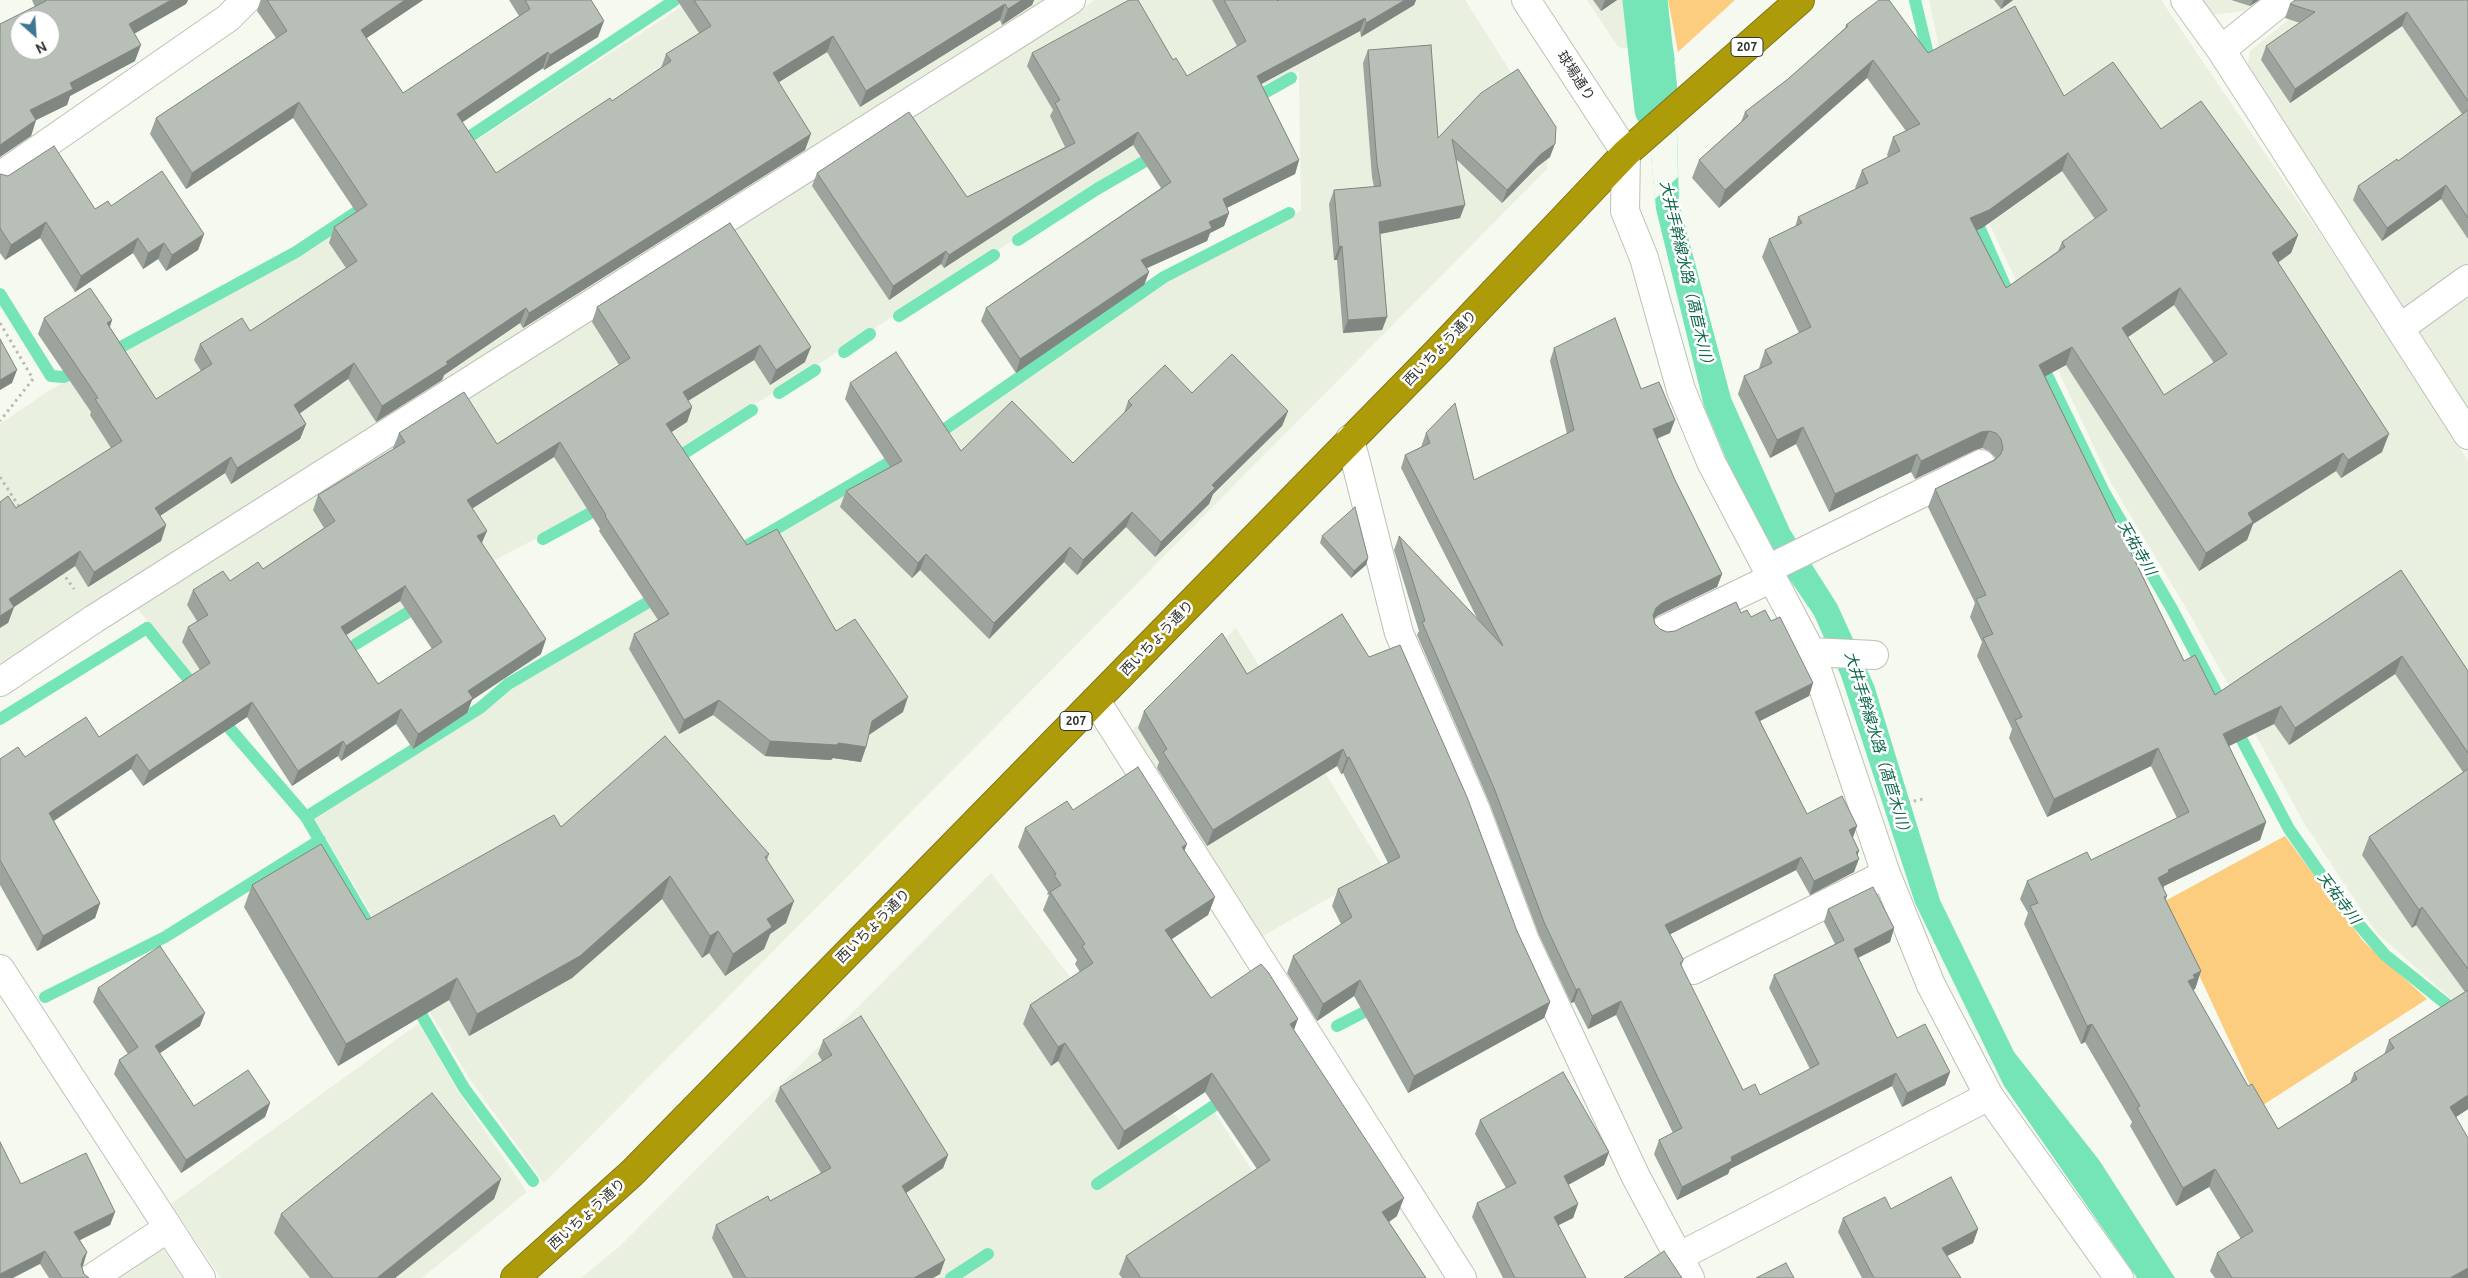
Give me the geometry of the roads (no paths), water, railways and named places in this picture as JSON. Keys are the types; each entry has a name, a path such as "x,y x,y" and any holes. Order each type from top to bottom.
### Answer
{"highway":[{"name":"西いちょう通り","path":"515,1278 632,1173 1439,350 1626,153 1800,0"}],"street":[{"path":"0,176 228,18 246,0"},
{"path":"0,682 94,619 1071,0"},
{"name":"球場通り","path":"1526,0 1626,153"},
{"path":"2185,0 2221,50 2468,434"},
{"path":"2221,50 2283,0"},
{"path":"1626,153 1625,211 1644,258 1681,390 1711,462 1812,652 1886,874 1931,985 1989,1096 2119,1278"},
{"path":"2400,328 2468,279"},
{"path":"1350,439 1399,633 1475,808 1525,941 1636,1178 1684,1267 1989,1096"},
{"path":"1664,630 1770,574 1813,547 1981,464"},
{"path":"1812,652 1874,655"},
{"path":"1096,701 1462,1278"},
{"path":"1693,970 1886,874"},
{"path":"0,969 202,1278"},
{"path":"92,1278 168,1228"}],"water":[{"path":"1641,46 1673,48 1679,203 1731,398 1790,530 1837,604 1874,685 1940,900 2014,1052 2099,1160 2175,1278 2137,1278 2004,1086 1915,903 1841,676 1814,615 1757,532 1704,406 1656,209"}],"waterway":[{"path":"457,145 675,0"},
{"name":"大井手幹線水路（萵苣木川）","path":"1645,0 1657,109"},
{"name":"天祐寺川","path":"1915,0 1931,67"},
{"path":"1250,101 1291,78"},
{"path":"1018,240 1097,189 1159,153"},
{"path":"108,354 296,252 370,203"},
{"path":"932,438 1164,277 1289,213"},
{"name":"天祐寺川","path":"1973,213 2012,302"},
{"path":"899,316 994,255"},
{"path":"0,294 51,376 64,377 82,368"},
{"path":"844,352 870,334"},
{"name":"天祐寺川","path":"2040,361 2104,492 2172,609 2224,707"},
{"path":"779,393 815,370"},
{"path":"672,461 752,410"},
{"path":"738,551 902,455"},
{"path":"543,539 605,505"},
{"path":"306,817 480,708 508,684 662,594"},
{"path":"356,644 420,605"},
{"path":"0,719 147,628 198,691"},
{"path":"219,716 306,817 366,920"},
{"name":"天祐寺川","path":"2234,725 2289,829 2343,906 2385,955 2455,1011 2468,1034"},
{"path":"45,997 165,937 320,840"},
{"path":"414,1002 464,1088 533,1181"},
{"path":"1337,1026 1378,1005"},
{"path":"1097,1184 1227,1097"},
{"path":"951,1278 988,1254"}]}
